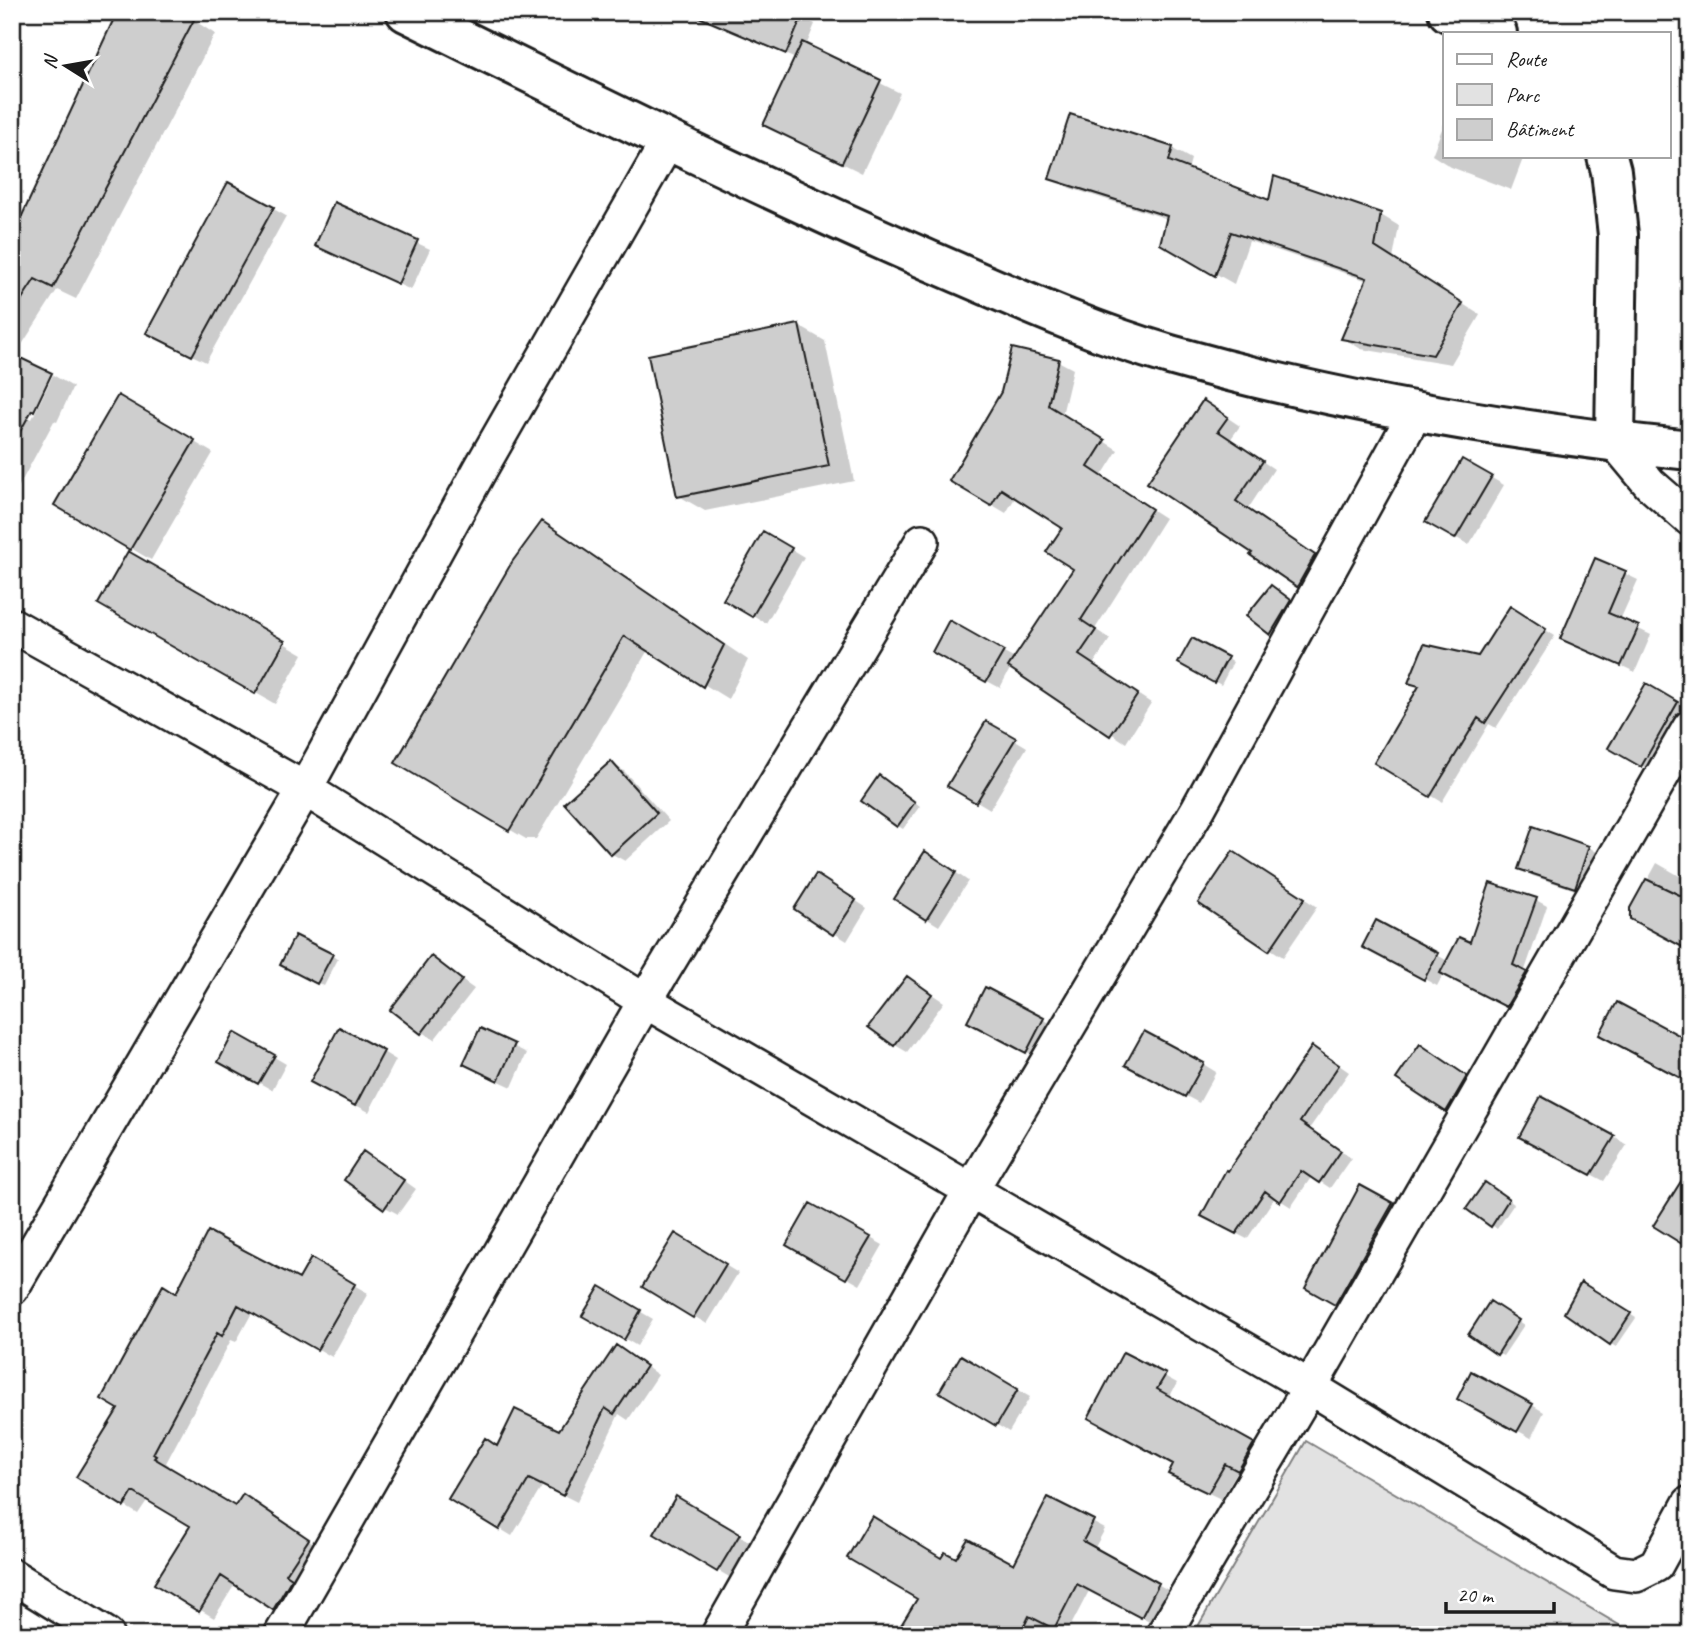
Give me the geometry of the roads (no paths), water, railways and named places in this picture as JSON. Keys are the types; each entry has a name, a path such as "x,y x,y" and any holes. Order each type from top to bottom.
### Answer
{"main road":[{"path":"406,12 824,215 1059,317 1169,354 1415,413 1690,450"},
{"path":"1448,12 1495,32"},
{"path":"1608,158 1618,235 1615,442"}],"street":[{"path":"12,1288 305,789 481,468 668,141"},
{"path":"718,1635 971,1190 1198,809 1415,413"},
{"path":"1615,442 1650,484 1690,519"},
{"path":"281,1635 645,1001 922,541"},
{"path":"12,625 305,789 645,1001 1310,1387 1614,1572 1636,1575 1656,1565 1690,1503"},
{"path":"1163,1635 1310,1387 1690,727"},
{"path":"12,1576 107,1635"}]}
